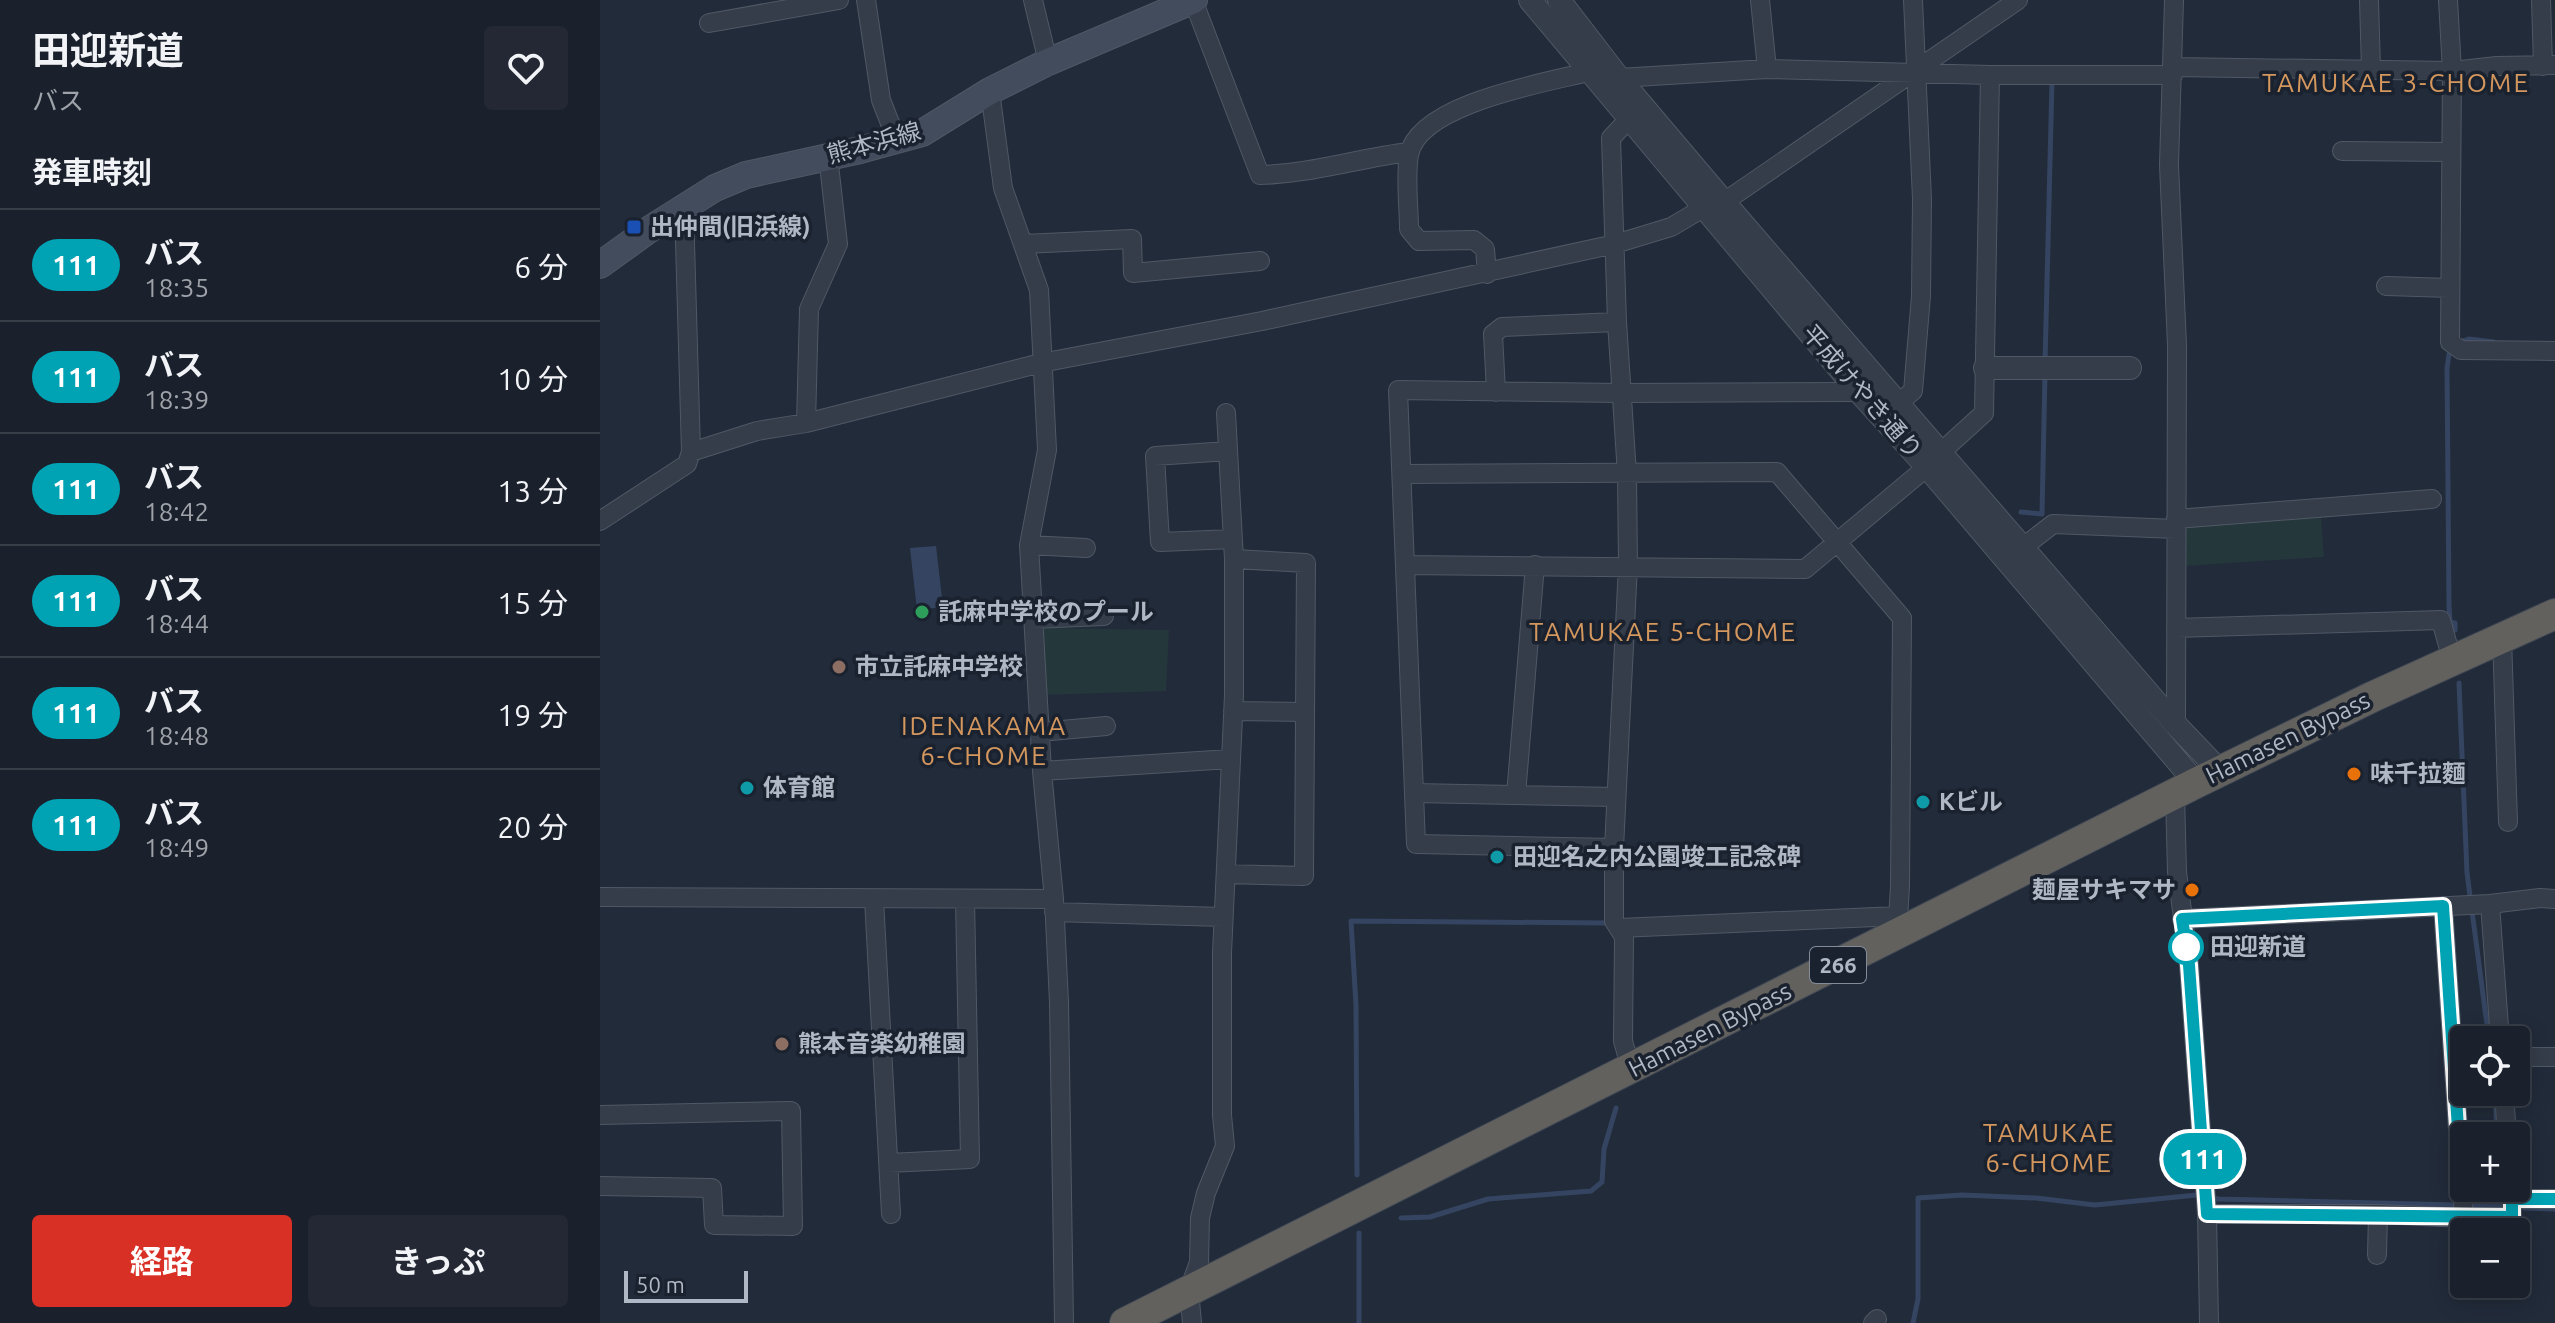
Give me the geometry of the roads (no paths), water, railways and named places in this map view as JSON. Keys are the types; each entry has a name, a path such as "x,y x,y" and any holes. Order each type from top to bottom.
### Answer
{"highway":[{"name":"Hamasen Bypass","path":"1125,1323 1631,1069 1897,926 1971,895 2452,660 2555,614"}],"main road":[{"name":"熊本浜線","path":"600,265 715,188 746,175 922,133 990,91 1048,62 1099,43 1194,0"}],"street":[{"path":"709,23 839,0"},
{"path":"1033,0 1048,62"},
{"path":"1194,0 1260,175 1289,174 1409,152"},
{"name":"平成けやき通り","path":"1530,0 1629,119 1714,205 1897,404 1934,460 2197,783"},
{"name":"平成けやき通り","path":"1559,0 1859,392 1934,460 2022,548 2176,725 2197,783"},
{"path":"1760,0 1767,69"},
{"path":"1897,404 1913,391 1921,296 1922,199 1913,0"},
{"path":"691,452 757,431 806,423 1041,363 1225,329 1487,274 1615,244 1671,227 1714,205 1915,73 2018,0"},
{"path":"2174,0 2169,165 2177,345 2176,725"},
{"path":"2369,0 2371,70"},
{"path":"2448,0 2452,71 2450,342 2461,350 2555,351"},
{"path":"1619,78 1767,69 1990,75 2173,71 2452,71 2497,66 2549,66 2541,0"},
{"path":"870,1 881,100 897,141"},
{"path":"1487,274 1485,249 1474,240 1419,241 1409,229 1409,152 1428,125 1463,105 1588,72"},
{"path":"1405,565 1805,569 1837,543 1984,413 1990,75"},
{"path":"990,91 1003,188 1039,290 1047,450 1029,545 1059,1002 1064,1323"},
{"path":"1629,119 1611,138 1617,322 1627,474 1628,565 1616,797 1614,921 1624,937 1623,1041 1631,1069"},
{"path":"2342,151 2451,152"},
{"path":"806,423 809,309 838,244 828,156"},
{"path":"600,521 687,464 691,452 684,207"},
{"path":"1023,244 1132,239 1133,273 1260,261"},
{"path":"2386,286 2450,288"},
{"path":"1496,392 1493,334 1502,327 1617,322"},
{"path":"1985,368 2130,368"},
{"path":"1614,848 1416,844 1398,390 1859,392"},
{"path":"1192,1323 1189,1290 1199,1262 1200,1218 1206,1193 1225,1146 1222,1115 1223,917 1233,711 1234,559 1226,413"},
{"path":"1228,451 1155,456 1160,542 1233,539"},
{"path":"1402,474 1777,472 1902,618 1897,926 1619,928"},
{"path":"2022,548 2053,524 2176,524 2432,499"},
{"path":"1029,545 1086,548"},
{"path":"1226,874 1304,876 1306,563 1234,559"},
{"path":"1516,795 1535,565"},
{"path":"1033,619 1104,616"},
{"path":"2176,628 2441,620 2452,660"},
{"path":"2502,637 2508,822"},
{"path":"1233,711 1305,712"},
{"path":"1040,732 1106,726"},
{"path":"1042,771 1230,759"},
{"path":"2197,783 2182,919 2189,965 2207,1214 2209,1323"},
{"path":"1414,793 1616,797"},
{"path":"600,897 965,899 1223,917"},
{"path":"874,899 891,1214"},
{"path":"889,1163 970,1159 965,899"},
{"path":"2182,919 2555,899"},
{"path":"2490,904 2499,1026"},
{"path":"2443,906 2464,1218"},
{"path":"2530,1057 2555,1057"},
{"path":"600,1115 791,1111 793,1226 714,1225 712,1188 600,1186"},
{"path":"2530,1196 2555,1199"},
{"path":"2207,1214 2512,1217 2512,1202"},
{"path":"2377,1255 2378,1214"}],"water":[{"path":"936,546 943,607 917,610 910,548"}],"waterway":[{"path":"2045,363 2052,81"},
{"path":"2457,343 2469,339 2494,342"},
{"path":"2450,348 2447,368 2449,606 2450,622 2455,623 2455,630"},
{"path":"2021,512 2042,514 2045,373"},
{"path":"2459,683 2467,873 2487,1026"},
{"path":"1357,1175 1356,1005 1351,921 1605,923"},
{"path":"2496,1106 2496,1122"},
{"path":"1401,1218 1430,1217 1488,1199 1591,1191 1602,1182 1604,1149 1616,1108"},
{"path":"1913,1323 1918,1299 1918,1198 1962,1195 2036,1198 2095,1205 2197,1195 2218,1199 2458,1205"},
{"path":"2501,1202 2501,1206"},
{"path":"2468,1205 2506,1206"},
{"path":"2524,1208 2555,1209"},
{"path":"1359,1233 1359,1323"}],"place":[{"name":"出仲間(旧浜線)","path":"634,227"},
{"name":"託麻中学校のプール","path":"922,612"},
{"name":"市立託麻中学校","path":"839,667"},
{"name":"味千拉麵","path":"2354,774"},
{"name":"体育館","path":"747,788"},
{"name":"Kビル","path":"1923,802"},
{"name":"田迎名之内公園竣工記念碑","path":"1497,857"},
{"name":"麺屋サキマサ","path":"2192,890"},
{"name":"田迎新道","path":"2186,947"},
{"name":"熊本音楽幼稚園","path":"782,1044"}],"district":[{"name":"TAMUKAE 3-CHOME","path":"2396,83"},
{"name":"TAMUKAE 5-CHOME","path":"1663,632"},
{"name":"IDENAKAMA 6-CHOME","path":"984,741"},
{"name":"TAMUKAE 6-CHOME","path":"2049,1148"}]}
